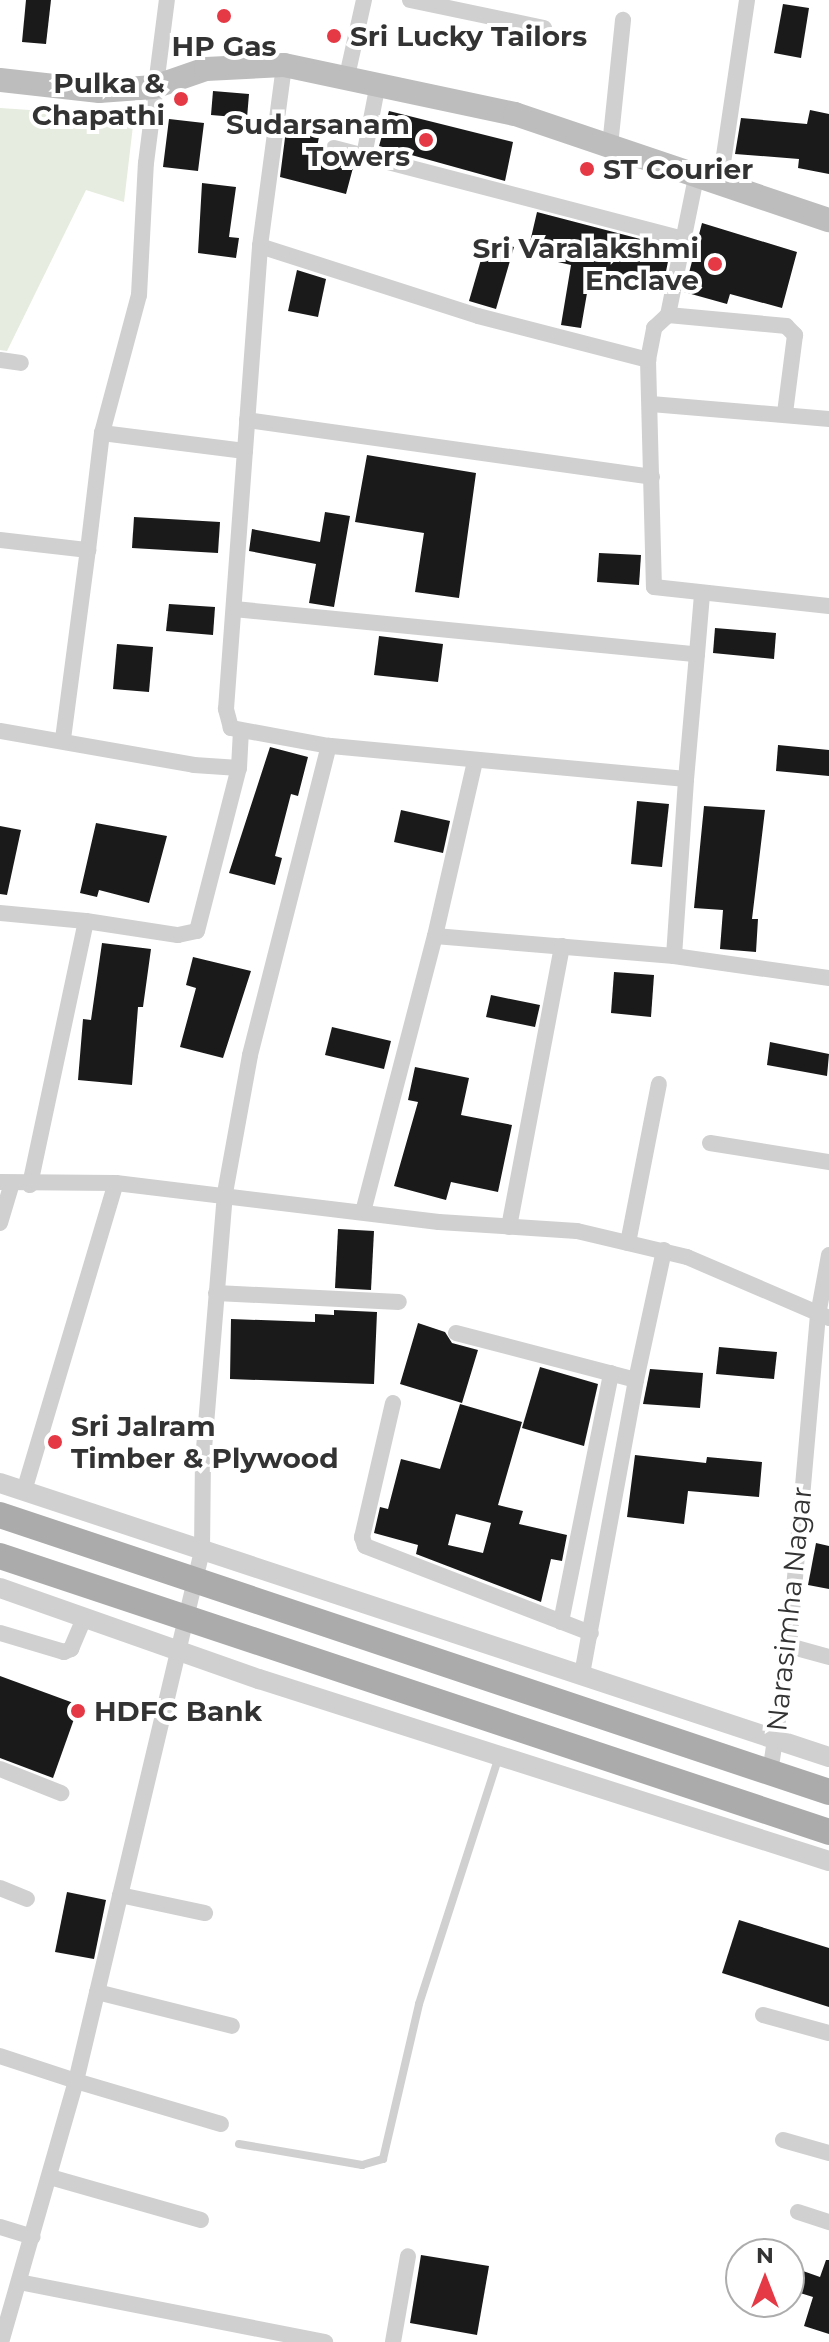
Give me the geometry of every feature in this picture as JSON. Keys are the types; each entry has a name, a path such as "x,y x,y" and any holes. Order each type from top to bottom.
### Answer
{"main road":[{"path":"0,80 99,91 154,87 206,69 284,65 515,114 829,220"},
{"path":"0,1515 829,1792"},
{"path":"0,1556 829,1832"}],"street":[{"path":"63,739 102,433 139,295 154,87 167,0"},
{"path":"347,76 364,0"},
{"path":"410,0 544,28"},
{"path":"720,183 747,0"},
{"path":"610,146 623,20"},
{"path":"284,65 260,246 226,718 241,733 329,746 686,779"},
{"path":"364,156 378,83"},
{"path":"334,148 683,239"},
{"path":"696,177 668,315 654,328 648,360 654,587 829,606"},
{"path":"260,246 505,324 648,360"},
{"path":"668,315 792,329 785,413"},
{"path":"0,360 21,363"},
{"path":"651,404 829,419"},
{"path":"247,420 652,477"},
{"path":"102,433 245,451"},
{"path":"0,540 88,550"},
{"path":"674,956 702,594"},
{"path":"234,609 697,654"},
{"path":"0,731 63,739 194,765 239,768"},
{"path":"0,913 86,921 178,935 197,931 239,768 241,733"},
{"path":"1,2342 11,2290 32,2237 76,2081 177,1651 196,1583 202,1551 216,1293 225,1193 250,1055 329,746"},
{"path":"363,1212 435,936 475,761"},
{"path":"30,1185 86,921"},
{"path":"435,936 674,956 829,978"},
{"path":"509,1227 562,946"},
{"path":"628,1243 659,1084"},
{"path":"710,1143 829,1162"},
{"path":"0,1223 6,1182 30,1185 116,1183 225,1193 363,1212 577,1231 664,1250 824,1317"},
{"path":"24,1491 116,1183"},
{"path":"582,1673 636,1380 664,1250"},
{"name":"Narasimha Nagar","path":"770,1773 789,1646 829,1255"},
{"path":"216,1293 399,1302"},
{"path":"456,1333 636,1380"},
{"path":"561,1622 611,1373"},
{"path":"393,1403 362,1537 365,1546 591,1633"},
{"path":"0,1483 829,1757"},
{"path":"0,1588 177,1651 829,1861"},
{"path":"0,1633 64,1652 71,1649 84,1619"},
{"path":"789,1646 829,1657"},
{"path":"0,1769 61,1793"},
{"path":"0,1888 27,1899"},
{"path":"120,1895 205,1913"},
{"path":"97,1992 232,2026"},
{"path":"763,2015 829,2033"},
{"path":"0,2056 221,2124"},
{"path":"783,2140 829,2153"},
{"path":"50,2177 201,2220"},
{"path":"798,2212 829,2222"},
{"path":"0,2227 32,2237"},
{"path":"393,2342 408,2256"},
{"path":"11,2290 325,2342"}],"lane":[{"path":"239,2144 362,2165 383,2159 419,2004 499,1756"}],"shaded area":[{"path":"0,108 134,117 124,202 86,190 7,351 0,350"}],"building":[{"path":"26,0 51,0 46,44 22,42"},
{"path":"783,4 809,8 801,58 774,53"},
{"path":"213,91 249,94 247,118 211,115"},
{"path":"810,110 829,114 829,174 798,168 799,159 735,154 741,118 807,124"},
{"name":"Sudarsanam Towers","path":"389,111 513,142 505,181 379,146"},
{"path":"169,119 204,123 198,171 163,167"},
{"path":"286,130 319,137 317,147 327,156 354,164 346,194 280,177"},
{"path":"202,183 236,187 229,237 239,238 236,258 198,253"},
{"path":"537,212 671,247 663,286 591,270 581,328 561,325 571,265 527,255"},
{"path":"702,223 797,252 782,308 730,294 727,304 684,292"},
{"path":"487,239 514,247 496,309 469,301"},
{"path":"297,270 326,279 318,317 288,311"},
{"path":"367,455 476,473 459,598 415,592 424,533 355,522"},
{"path":"325,512 350,516 334,607 309,603 316,564 249,551 252,529 320,542"},
{"path":"134,517 220,522 218,553 132,548"},
{"path":"599,553 641,555 639,585 597,582"},
{"path":"169,604 215,607 213,635 166,631"},
{"path":"715,628 776,633 774,659 713,653"},
{"path":"379,636 443,644 438,682 374,675"},
{"path":"117,644 153,647 149,692 113,689"},
{"path":"778,745 829,750 829,776 776,771"},
{"path":"270,747 308,757 298,796 291,794 275,856 282,858 275,885 229,873"},
{"path":"637,801 669,804 662,867 631,864"},
{"path":"704,806 765,810 752,919 758,919 756,952 720,949 723,910 694,908"},
{"path":"401,810 450,821 443,853 394,842"},
{"path":"96,823 167,836 149,903 99,890 97,897 80,893"},
{"path":"0,826 21,830 7,895 0,894"},
{"path":"102,943 151,949 143,1007 138,1007 132,1085 78,1080 83,1019 91,1020"},
{"path":"193,957 251,971 223,1058 180,1047 196,988 186,985"},
{"path":"614,972 654,975 651,1017 611,1013"},
{"path":"491,995 540,1005 535,1027 486,1017"},
{"path":"332,1027 391,1041 384,1069 325,1055"},
{"path":"770,1042 829,1054 827,1076 767,1065"},
{"path":"415,1067 469,1078 461,1115 512,1125 498,1192 451,1182 446,1200 394,1186 418,1102 408,1100"},
{"path":"338,1229 374,1231 371,1290 335,1288"},
{"path":"334,1310 377,1312 374,1384 230,1379 231,1319 315,1322 315,1314 334,1315"},
{"path":"418,1323 445,1332 452,1343 478,1350 462,1403 400,1384"},
{"path":"719,1347 777,1352 774,1379 716,1374"},
{"path":"540,1367 598,1384 584,1446 522,1428"},
{"path":"650,1369 703,1373 700,1408 643,1404"},
{"path":"460,1404 522,1422 498,1505 523,1511 519,1524 567,1535 562,1561 551,1559 541,1602 416,1554 418,1545 374,1533 380,1507 388,1509 401,1459 440,1469","holes":["456,1514 491,1523 483,1553 448,1545"]},
{"path":"635,1455 706,1463 707,1457 762,1462 759,1497 688,1491 684,1524 627,1517"},
{"path":"816,1543 829,1546 829,1589 808,1585"},
{"path":"0,1676 79,1705 53,1778 0,1758"},
{"path":"67,1892 106,1900 94,1959 55,1952"},
{"path":"739,1920 829,1948 829,2007 722,1973"},
{"path":"421,2255 489,2266 477,2335 410,2323"},
{"path":"826,2260 829,2260 829,2334 804,2326 813,2297 805,2294 805,2272 820,2277"}],"place":[{"name":"HP Gas","path":"224,16"},
{"name":"Sri Lucky Tailors","path":"334,36"},
{"name":"Pulka & Chapathi","path":"181,99"},
{"name":"Sudarsanam Towers","path":"426,140"},
{"name":"ST Courier","path":"587,169"},
{"name":"Sri Varalakshmi Enclave","path":"715,264"},
{"name":"Sri Jalram Timber & Plywood","path":"55,1442"},
{"name":"HDFC Bank","path":"78,1711"}]}
